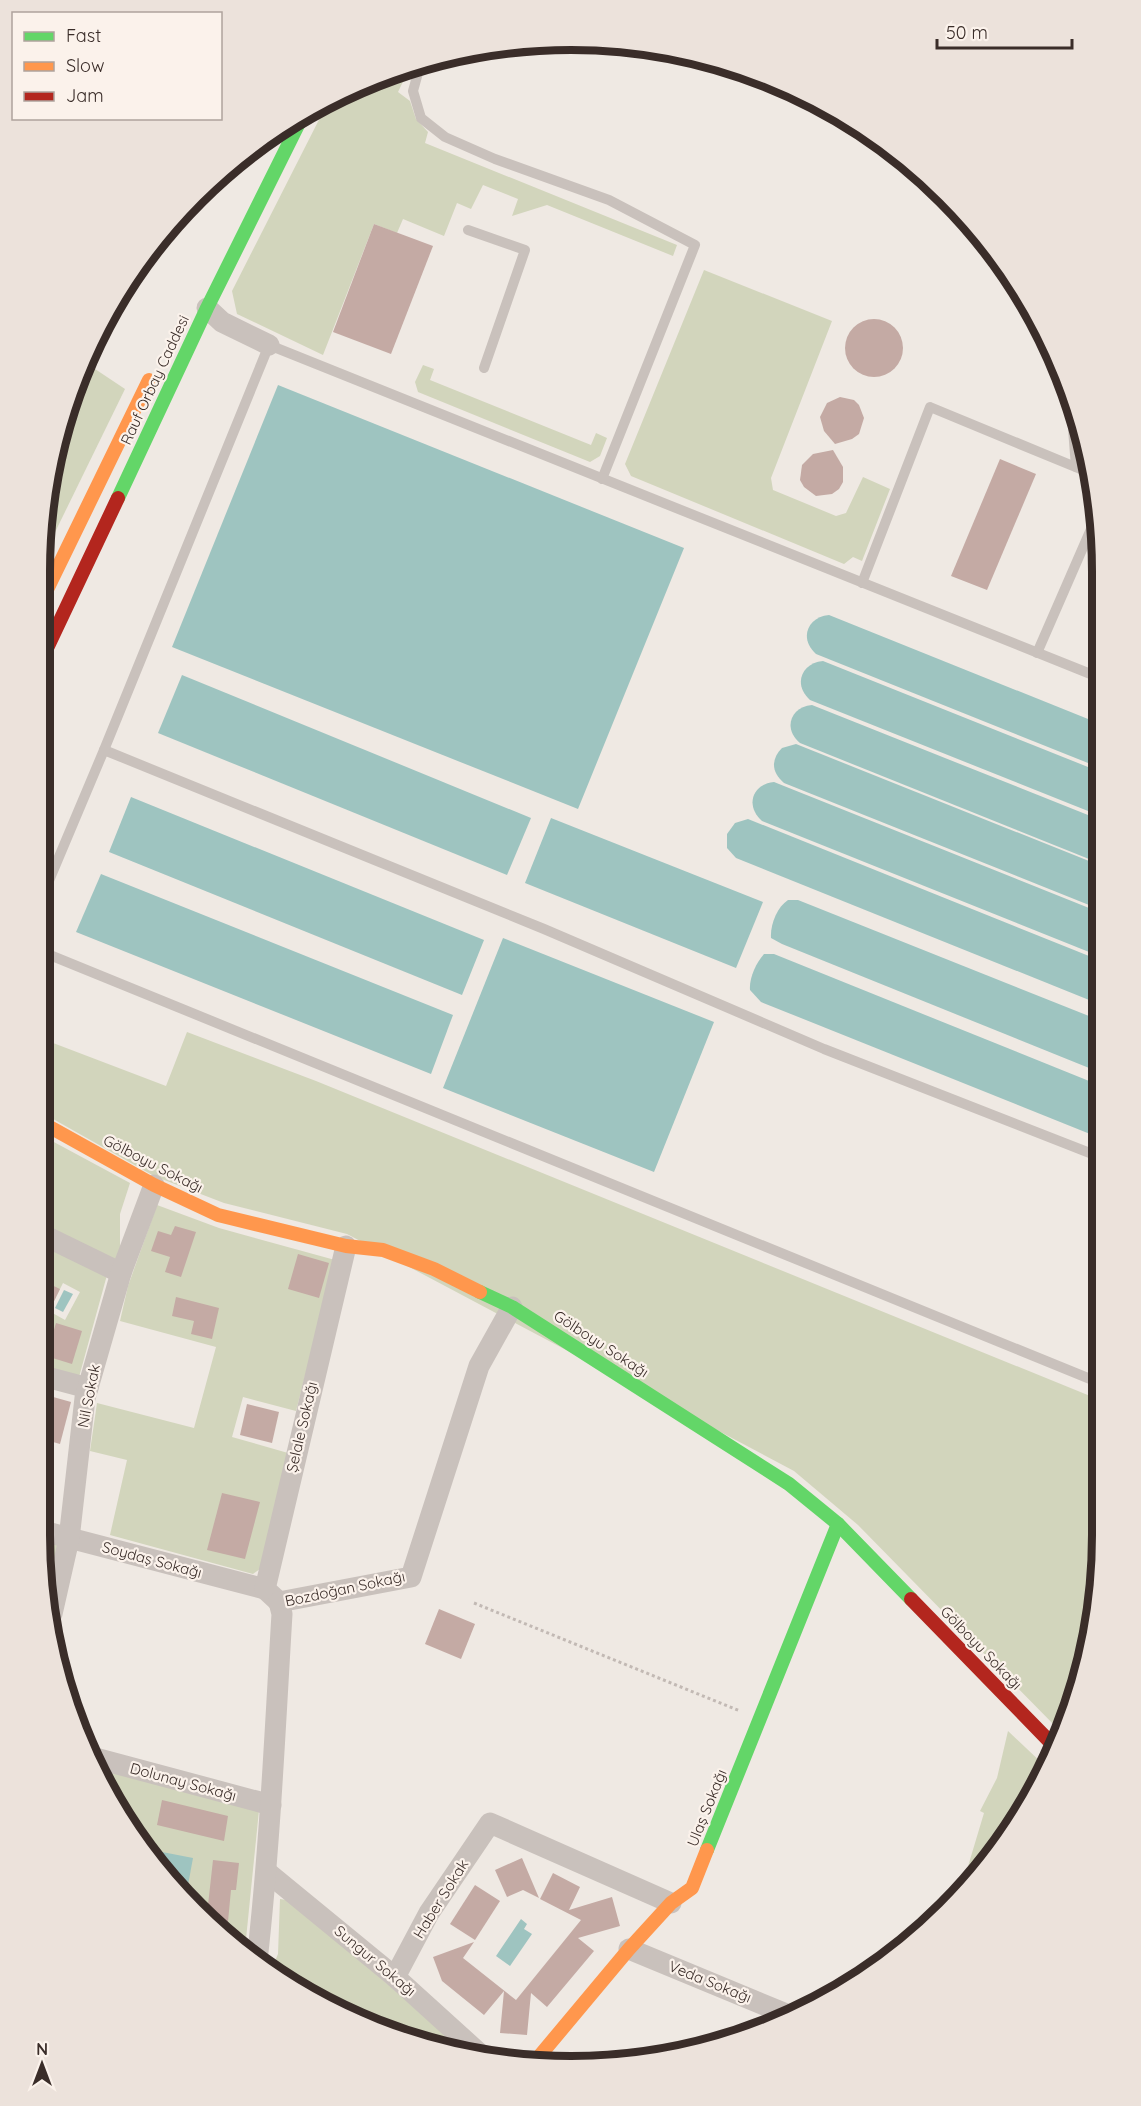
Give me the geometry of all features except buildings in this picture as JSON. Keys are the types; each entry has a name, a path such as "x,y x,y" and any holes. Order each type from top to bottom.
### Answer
{"street":[{"name":"Rauf Orbay Caddesi","path":"50,641 203,306 296,127"},
{"path":"203,306 222,322 269,345"},
{"name":"Rauf Orbay Caddesi","path":"50,583 156,366"},
{"name":"Gölboyu Sokağı","path":"50,1127 154,1185 218,1215 346,1246 383,1250 434,1269 512,1307 789,1484 838,1524 1049,1741"},
{"name":"Nil Sokak","path":"54,1605 69,1539 88,1388 121,1273 154,1185"},
{"path":"50,1238 121,1273"},
{"name":"Şelale Sokağı","path":"272,1596 346,1246"},
{"name":"Bozdoğan Sokağı","path":"259,1953 267,1872 282,1614 272,1596 411,1577 479,1366 512,1307"},
{"path":"50,1378 88,1388"},
{"name":"Ulaş Sokağı","path":"540,2055 671,1902 692,1888 838,1524"},
{"name":"Soydaş Sokağı","path":"50,1533 272,1596"},
{"name":"Dolunay Sokağı","path":"100,1759 271,1805"},
{"name":"Haber Sokak","path":"395,1977 429,1913 490,1823 671,1902"},
{"name":"Sungur Sokağı","path":"267,1872 395,1977 472,2046"},
{"name":"Veda Sokağı","path":"629,1949 781,2012"}],"lane":[{"path":"418,72 413,90 422,118 445,137 495,159 609,200 695,245 602,479"},
{"path":"468,230 525,250 484,368"},
{"path":"50,879 269,345 1092,675"},
{"path":"862,583 930,407 1081,469"},
{"path":"1073,434 1076,467"},
{"path":"1037,653 1090,532"},
{"path":"104,750 544,928 824,1049 1092,1154"},
{"path":"50,955 1092,1380"}],"path":[{"path":"474,1603 760,1719"}],"green space":[{"path":"406,76 398,92 410,101 416,119 428,132 425,143 677,245 673,256 547,205 512,216 518,199 483,185 471,209 457,203 444,236 403,219 397,233 374,224 323,355 237,314 232,291 323,112 371,89"},
{"path":"704,270 832,321 771,478 773,490 836,516 846,513 863,477 890,489 862,561 853,557 844,564 631,476 625,464"},
{"path":"423,365 434,369 430,380 591,445 596,433 607,438 600,456 590,462 418,392 415,382"},
{"path":"91,366 125,389 51,541 54,502 67,436"},
{"path":"187,1032 316,1081 1092,1397 1092,1536 1087,1604 1074,1670 1055,1726 858,1525 794,1471 347,1234 224,1203 154,1176 50,1117 50,1042 166,1086"},
{"path":"50,1140 130,1183 120,1214 120,1258 116,1266 50,1233"},
{"path":"157,1205 219,1228 335,1260 296,1411 243,1397 232,1437 288,1453 264,1566 253,1574 110,1535 127,1460 90,1451 97,1403 194,1428 216,1347 120,1321 128,1286"},
{"path":"50,1247 107,1275 79,1377 50,1370 50,1312 65,1320 80,1292 63,1283 50,1309"},
{"path":"50,1542 58,1544 51,1573"},
{"path":"1008,1731 1040,1761 1004,1825 965,1875 984,1813 980,1811 997,1778"},
{"path":"106,1771 259,1810 246,1943 202,1904 157,1853 137,1825"},
{"path":"280,1899 293,1901 455,2043 403,2029 340,2003 274,1964 278,1954"}],"water":[{"path":"278,385 684,548 578,809 172,647"},
{"path":"829,615 1092,721 1092,765 816,654 807,636 811,624"},
{"path":"823,661 1092,769 1092,813 810,700 801,682 805,670"},
{"path":"182,675 531,818 507,875 158,733"},
{"path":"812,705 1092,817 1092,860 800,743 792,731 791,720 798,710"},
{"path":"796,744 1092,862 1092,906 784,783 774,766 778,752 782,748"},
{"path":"774,782 1092,909 1092,953 762,821 754,809 753,797 760,787"},
{"path":"131,797 484,940 462,995 109,852"},
{"path":"551,818 763,902 736,968 525,883"},
{"path":"748,819 1092,957 1092,1001 736,858 727,848 727,834 735,823"},
{"path":"101,874 453,1015 431,1074 76,932"},
{"path":"788,900 798,900 1092,1017 1092,1069 782,944 771,938 775,917"},
{"path":"503,938 714,1022 654,1172 443,1088"},
{"path":"764,954 774,954 1092,1082 1092,1135 761,1002 750,990 758,962"},
{"path":"64,1290 73,1294 63,1312 55,1308"},
{"path":"157,1853 193,1858 188,1885 184,1884"},
{"path":"521,1919 527,1924 524,1929 532,1934 510,1966 496,1956"}],"traffic: fast":[{"path":"118,498 207,308 297,127"},
{"path":"480,1292 512,1307 789,1484 838,1524 911,1599"},
{"path":"707,1850 838,1524"}],"traffic: slow":[{"path":"50,583 149,380"},
{"path":"50,1127 154,1185 218,1215 346,1246 383,1250 434,1269 480,1292"},
{"path":"540,2055 629,1949 671,1903 692,1888 707,1850"}],"traffic: jam":[{"path":"50,642 118,498"},
{"path":"911,1599 1049,1741"}]}
